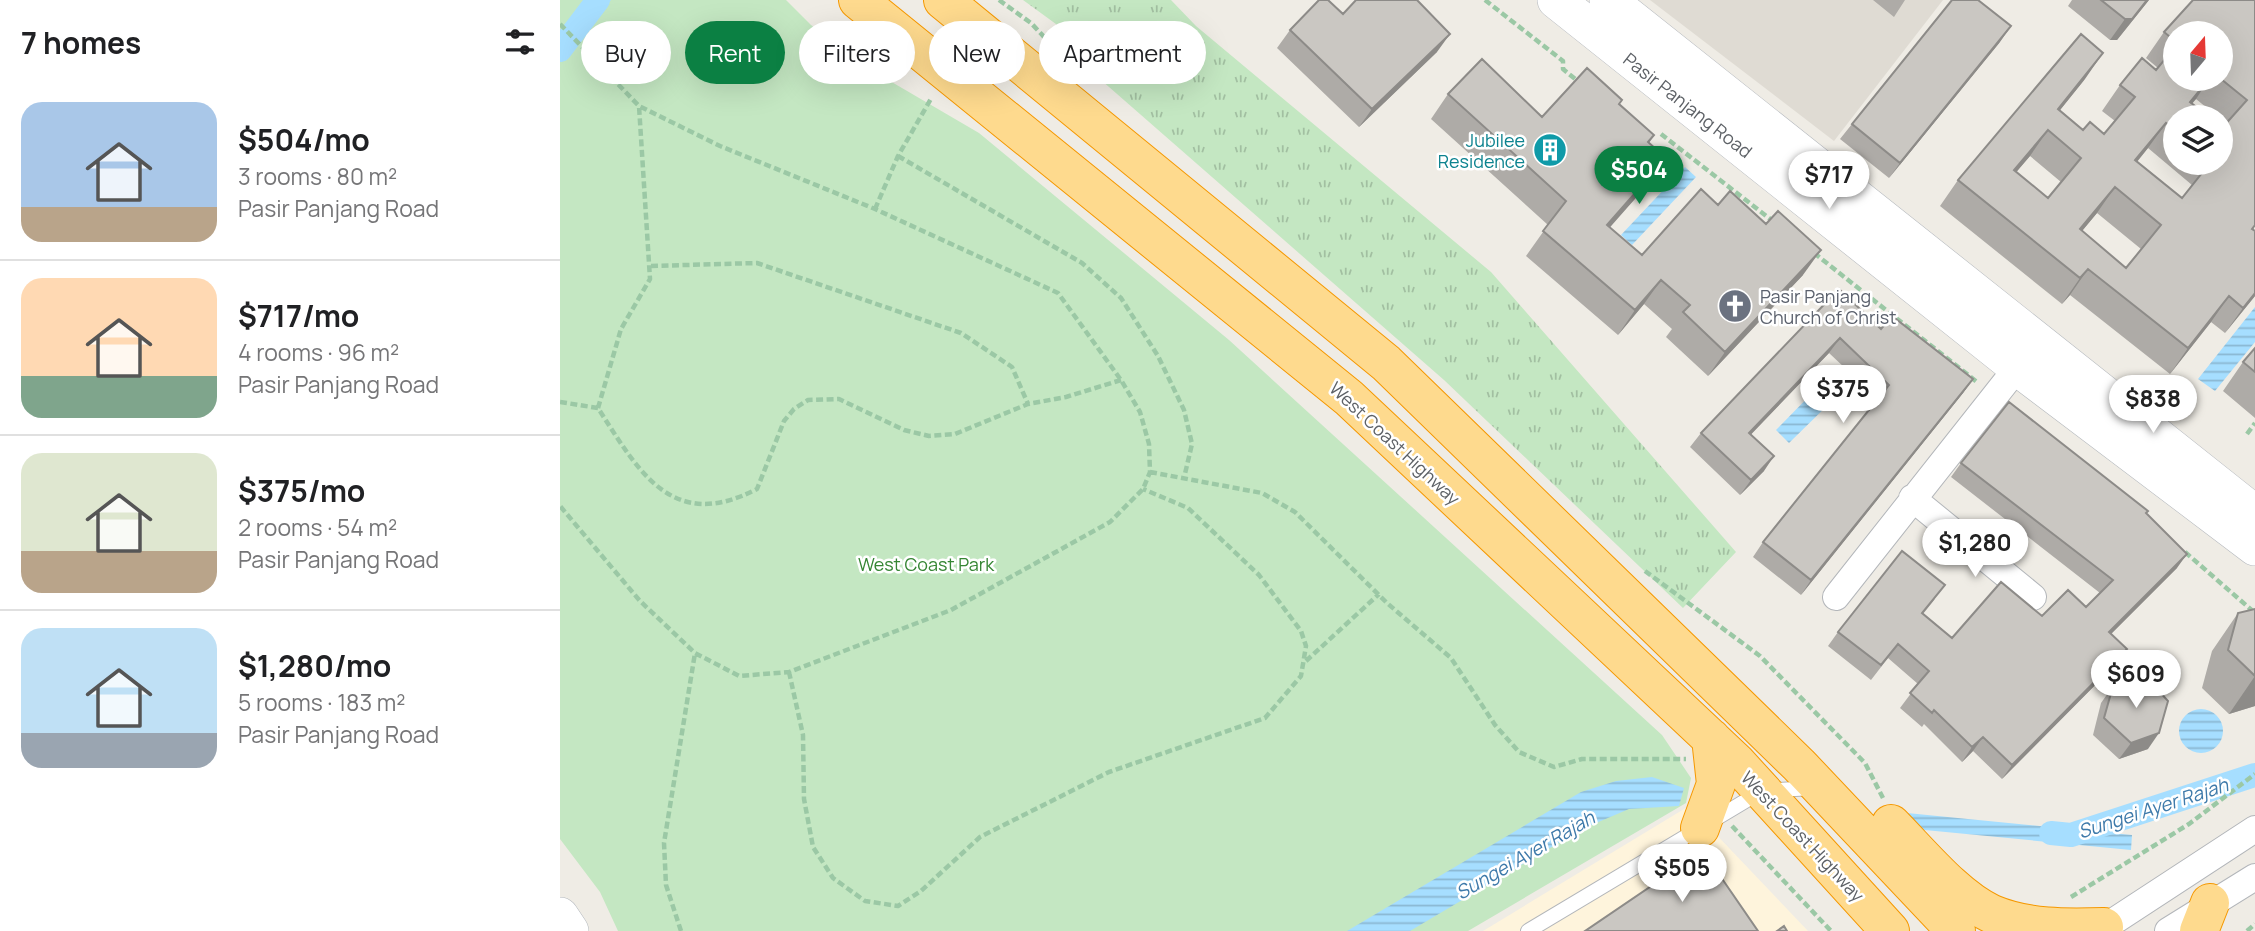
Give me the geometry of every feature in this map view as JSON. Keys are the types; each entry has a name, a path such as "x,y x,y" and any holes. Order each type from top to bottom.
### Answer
{"highway":[{"name":"West Coast Highway","path":"858,0 1349,398 1699,749 1762,791 1890,931"},
{"path":"943,0 1386,363 1628,580 1720,655 1950,883 1989,913 2017,922 2052,928 2101,929"},
{"path":"1628,580 1955,931"},
{"path":"1699,749 1716,784 1710,823"}],"main road":[{"name":"Pasir Panjang Road","path":"1556,0 1642,48 2028,354 2255,547"},
{"name":"Pasir Panjang Road","path":"1608,0 1642,48"},
{"name":"Pasir Panjang Road","path":"2028,354 2255,514"},
{"path":"560,916 570,931"}],"street":[{"path":"1836,597 2028,354"},
{"path":"1912,498 2032,597"},
{"path":"2101,929 2255,829"},
{"path":"2168,931 2204,917 2255,877"}],"lane":[{"path":"1528,931 1762,791 1819,787"}],"path":[{"path":"999,0 1039,32"},
{"path":"1485,0 1563,61 1563,69 1589,90"},
{"path":"560,24 639,106 720,146 875,209 1058,293 1121,380 1140,412 1149,444 1150,472 1143,489 1110,522 951,610 789,672 740,676 695,653 640,601 560,506"},
{"path":"875,209 898,156 937,91"},
{"path":"639,106 650,279 621,329 598,408 636,469 668,497 690,504 714,505 757,489 784,421 794,408 808,400 839,399 904,430 929,436 955,434 1027,404 1066,397 1121,380"},
{"path":"1661,134 1778,225"},
{"path":"898,156 1082,262 1121,298 1158,356 1184,410 1192,444 1184,478"},
{"path":"1808,247 1994,395"},
{"path":"651,266 757,263 961,333 1012,367 1027,404"},
{"path":"560,402 598,408"},
{"path":"2246,434 2255,423"},
{"path":"1150,472 1262,493 1295,512 1379,594 1451,658 1495,725 1519,752 1554,767 1582,759 1699,749"},
{"path":"789,672 803,735 804,799 813,847 833,878 865,901 898,906 921,891 980,836 1109,772 1265,718 1301,676 1305,661 1301,631 1259,575 1188,508 1143,489"},
{"path":"2182,550 2255,613"},
{"path":"1628,580 1646,571 1760,656 1865,763 1884,796 1882,803"},
{"path":"1305,661 1379,594"},
{"path":"681,931 666,885 664,843 695,653"},
{"path":"2065,900 2189,824 2255,774"},
{"path":"1710,823 1742,834 1831,931"},
{"path":"2247,931 2255,925"}],"shaded area":[{"path":"1650,0 1943,0 1834,141"},
{"path":"1689,806 1808,931 1483,931"}],"green space":[{"name":"West Coast Park","path":"560,0 786,0 807,21 799,21 799,84 895,84 979,133 1229,340 1662,735 1691,778 1686,803 1468,931 618,931 600,892 560,839"},
{"path":"1023,0 1171,0 1191,21 1052,21"},
{"path":"1206,34 1491,272 1736,552 1683,608 1444,380 1106,84 1206,84"}],"water":[{"path":"588,0 611,0 594,21 581,21 581,35 568,24"},
{"path":"1685,167 1696,177 1632,245 1621,235"},
{"path":"2255,307 2255,342 2215,391 2198,379"},
{"path":"1821,384 1835,398 1789,443 1776,430"},
{"path":"2201,709 2210,710 2217,715 2222,722 2222,740 2217,747 2210,752 2201,753 2192,752 2185,747 2180,740 2179,731 2180,722 2185,715 2192,710"},
{"path":"1652,777 1684,788 1679,806 1629,809 1582,829 1410,931 1347,931 1581,792 1616,781"},
{"path":"1907,813 2132,835 2131,850 1904,828"}],"building":[{"path":"1319,0 1328,0 1343,14 1356,0 1417,0 1450,34 1372,109 1290,30"},
{"path":"1952,0 1978,0 2011,26 1900,163 1852,124"},
{"path":"2101,0 2147,0 2132,19 2125,19"},
{"path":"2193,0 2255,0 2255,225 2252,229 2255,231 2255,293 2243,308 2229,296 2188,348 2088,269 2080,278 1958,180 2081,34 2103,53 2058,109 2083,130 2090,122 2104,134 2135,97 2120,85 2142,58 2156,70 2163,62 2163,91 2199,91 2190,102 2194,105 2163,105 2163,127 2135,160 2182,198 2200,175 2233,175 2233,116 2247,100 2233,89 2233,21 2174,21","holes":["2048,130 2081,158 2048,198 2014,170","2115,187 2161,225 2126,268 2080,229"]},
{"path":"1482,59 1542,117 1587,68 1622,100 1619,104 1654,135 1648,142 1666,158 1607,225 1642,255 1701,189 1718,205 1730,191 1766,224 1778,211 1821,250 1725,352 1683,312 1690,305 1661,280 1635,310 1543,231 1566,201 1448,94"},
{"path":"1839,289 1881,329 1892,316 1973,379 1811,580 1763,542 1889,385 1840,338 1749,433 1774,456 1751,480 1701,433"},
{"path":"2255,348 2255,372 2243,362"},
{"path":"2009,402 2148,511 2146,513 2187,554 2109,632 2127,649 2012,765 1983,737 1972,747 1934,710 1932,713 1910,693 1929,671 1898,644 1881,665 1838,632 1902,551 1945,585 1922,613 1952,638 2001,582 2042,616 2068,590 2086,607 2113,580 1961,463"},
{"path":"2255,609 2255,676 2228,650 2238,613"},
{"path":"2148,679 2168,701 2159,733 2131,743 2104,718 2113,686"},
{"path":"1703,851 1758,931 1585,931"}],"waterway":[{"path":"560,50 598,0"},
{"name":"Sungei Ayer Rajah","path":"2051,833 2071,835 2255,775"}],"place":[{"name":"Jubilee Residence","path":"1550,150"},
{"name":"Pasir Panjang Church of Christ","path":"1735,306"}]}
